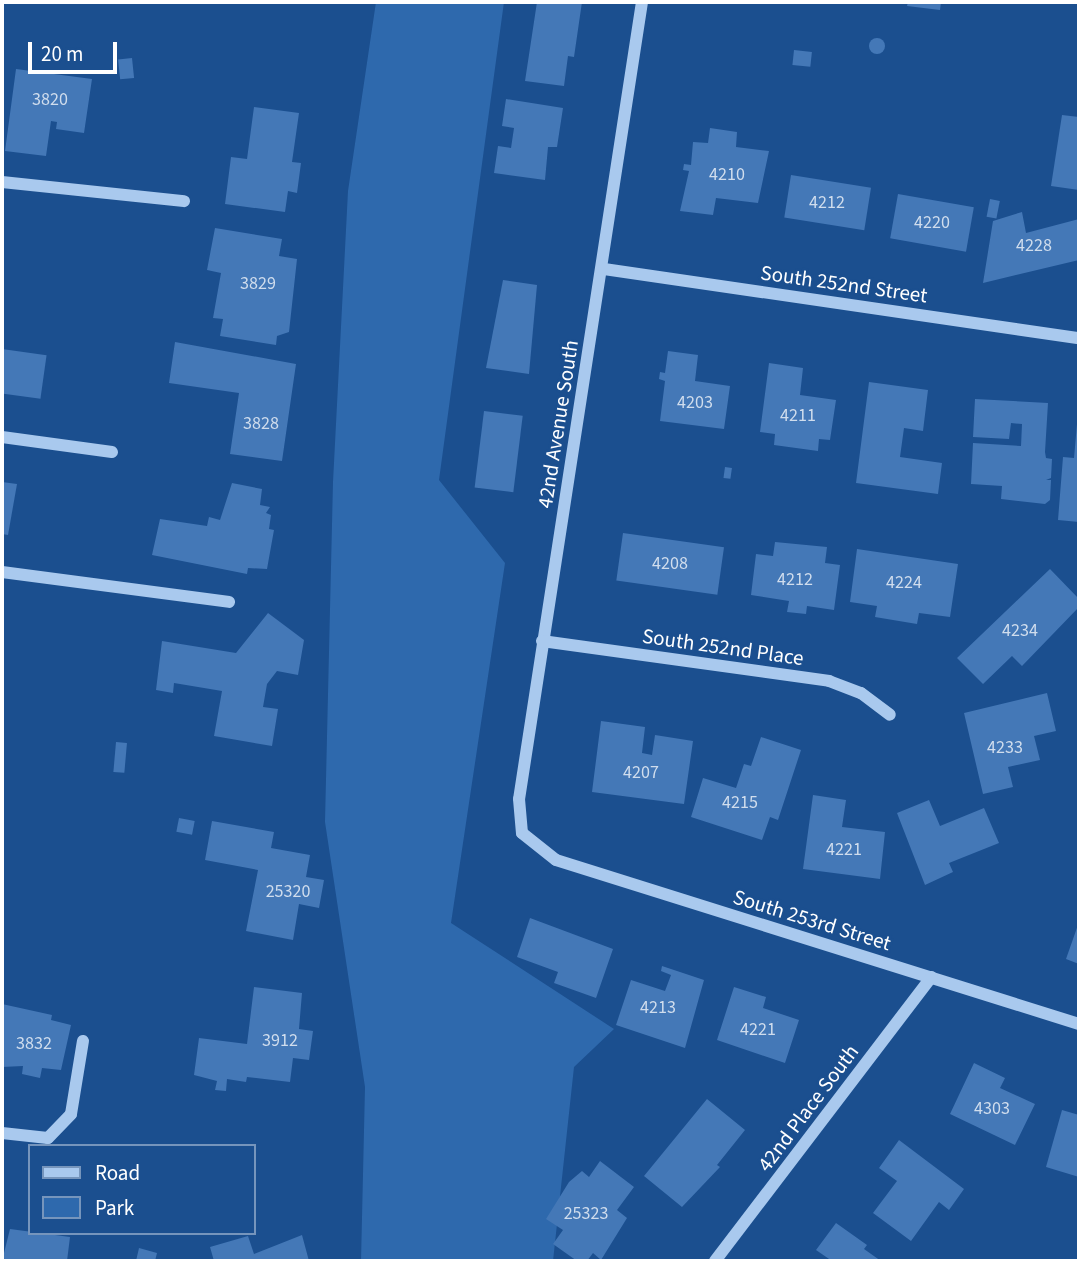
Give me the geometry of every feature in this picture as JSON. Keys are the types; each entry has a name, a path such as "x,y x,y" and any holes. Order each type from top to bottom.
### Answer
{"street":[{"name":"42nd Avenue South","path":"536,846 522,833 518,816 542,641 604,269 642,2"},
{"path":"2,182 184,201"},
{"name":"South 252nd Street","path":"604,269 1079,338"},
{"path":"2,437 112,452"},
{"path":"2,572 229,602"},
{"name":"South 252nd Place","path":"542,641 829,681 861,693 890,716"},
{"name":"South 253rd Street","path":"536,846 556,860 1079,1024"},
{"name":"42nd Place South","path":"715,1261 931,977"},
{"path":"2,1133 48,1139 71,1114 83,1041"}],"green space":[{"path":"376,2 504,2 439,480 505,563 451,923 614,1029 574,1067 553,1261 361,1261 365,1087 325,822 333,482 348,191"}],"building":[{"path":"537,2 582,2 574,57 568,56 564,86 525,81"},
{"path":"908,2 941,2 940,10 907,6"},
{"path":"877,38 883,40 883,52 877,54 871,52 869,46 871,40"},
{"path":"794,50 812,52 810,67 792,65"},
{"path":"132,58 134,78 120,79 118,59"},
{"path":"16,69 92,79 84,133 56,129 57,122 51,121 46,156 5,151"},
{"path":"506,99 563,108 557,147 548,147 545,180 494,173 498,146 511,148 514,128 502,126"},
{"path":"254,107 299,113 292,162 301,163 297,193 288,191 285,212 225,204 231,157 247,159"},
{"path":"1062,115 1079,117 1079,190 1051,186"},
{"path":"710,128 737,132 736,147 769,151 758,203 716,198 713,215 680,211 689,171 683,170 684,164 691,165 693,142 708,143"},
{"path":"791,175 871,188 864,230 784,217"},
{"path":"898,194 974,207 966,252 890,238"},
{"path":"990,199 1000,201 996,219 987,217"},
{"path":"1022,212 1026,233 1079,219 1079,260 983,283 993,221"},
{"path":"215,228 282,239 279,256 297,259 289,332 277,336 276,345 220,336 223,319 213,318 221,273 207,270"},
{"path":"503,280 537,285 529,374 486,368"},
{"path":"175,342 296,364 282,461 230,454 239,393 169,383"},
{"path":"2,349 47,355 40,399 2,393"},
{"path":"668,351 698,355 695,381 730,386 724,429 660,421 665,381 659,379 660,372 665,373"},
{"path":"769,363 803,368 800,395 836,400 830,440 819,439 818,451 774,445 775,434 760,432"},
{"path":"869,382 928,390 923,431 904,428 900,457 942,463 938,494 856,483"},
{"path":"975,399 1048,403 1045,452 1046,458 1052,459 1051,478 1046,480 1051,480 1050,500 1045,504 1001,499 1002,486 971,484 973,443 1021,446 1022,424 1011,423 1009,439 973,437"},
{"path":"484,411 523,416 513,492 475,487"},
{"path":"1077,424 1079,522 1058,520 1063,457 1074,458"},
{"path":"725,467 732,468 730,479 723,478"},
{"path":"2,482 17,484 8,535 2,534"},
{"path":"232,483 262,489 260,505 270,507 266,513 271,515 269,529 274,530 267,569 248,568 247,574 152,555 160,519 207,526 209,517 220,520"},
{"path":"623,533 724,547 717,595 616,581"},
{"path":"775,542 827,547 825,563 840,565 834,610 807,606 806,614 787,612 789,601 751,595 756,554 773,556"},
{"path":"857,549 958,564 950,617 919,613 917,624 875,617 877,606 850,602"},
{"path":"1050,569 1079,599 1079,607 1022,666 1012,656 983,684 957,658"},
{"path":"268,613 304,640 298,675 277,671 267,684 263,707 278,709 272,746 214,736 222,691 174,683 173,693 156,690 162,641 236,653"},
{"path":"1047,693 1056,731 1034,736 1040,760 1008,767 1013,787 983,794 964,713"},
{"path":"601,721 645,727 642,753 652,755 655,735 693,741 684,804 592,792"},
{"path":"761,737 801,750 778,820 770,817 762,840 691,817 703,778 736,788 744,764 751,766"},
{"path":"116,742 127,743 124,773 113,772"},
{"path":"813,795 846,800 842,827 885,832 880,879 803,869"},
{"path":"929,800 940,826 984,808 999,843 949,863 953,872 925,885 897,813"},
{"path":"179,818 195,821 192,835 176,832"},
{"path":"212,821 274,832 271,848 310,855 306,877 324,880 319,908 299,904 293,940 246,931 258,870 205,860"},
{"path":"530,918 613,949 596,998 554,983 558,972 517,957"},
{"path":"1079,922 1079,964 1066,959"},
{"path":"662,966 704,980 685,1048 616,1025 631,980 665,991 671,975 661,971"},
{"path":"254,987 302,993 299,1029 313,1031 309,1060 293,1058 290,1082 247,1077 246,1082 227,1079 226,1091 215,1090 217,1081 194,1075 199,1038 247,1044"},
{"path":"734,987 766,997 763,1008 799,1020 785,1063 717,1040"},
{"path":"2,1004 52,1015 51,1020 71,1025 61,1070 42,1068 40,1078 22,1074 23,1066 2,1067"},
{"path":"974,1063 1005,1078 1000,1088 1035,1104 1015,1145 950,1114"},
{"path":"707,1099 745,1130 717,1165 720,1167 682,1207 644,1176"},
{"path":"1062,1110 1079,1115 1079,1177 1046,1167"},
{"path":"899,1140 964,1189 949,1210 939,1202 911,1241 873,1213 897,1181 879,1168"},
{"path":"600,1161 634,1187 617,1210 627,1218 601,1260 593,1253 587,1261 577,1261 553,1244 563,1230 546,1219 569,1182 582,1171 589,1177"},
{"path":"836,1223 867,1245 864,1249 881,1261 832,1261 816,1250"},
{"path":"10,1229 28,1231 28,1235 70,1237 67,1261 2,1261"},
{"path":"302,1235 309,1261 214,1261 210,1247 248,1236 254,1254"},
{"path":"139,1248 157,1253 155,1261 136,1261"}]}
